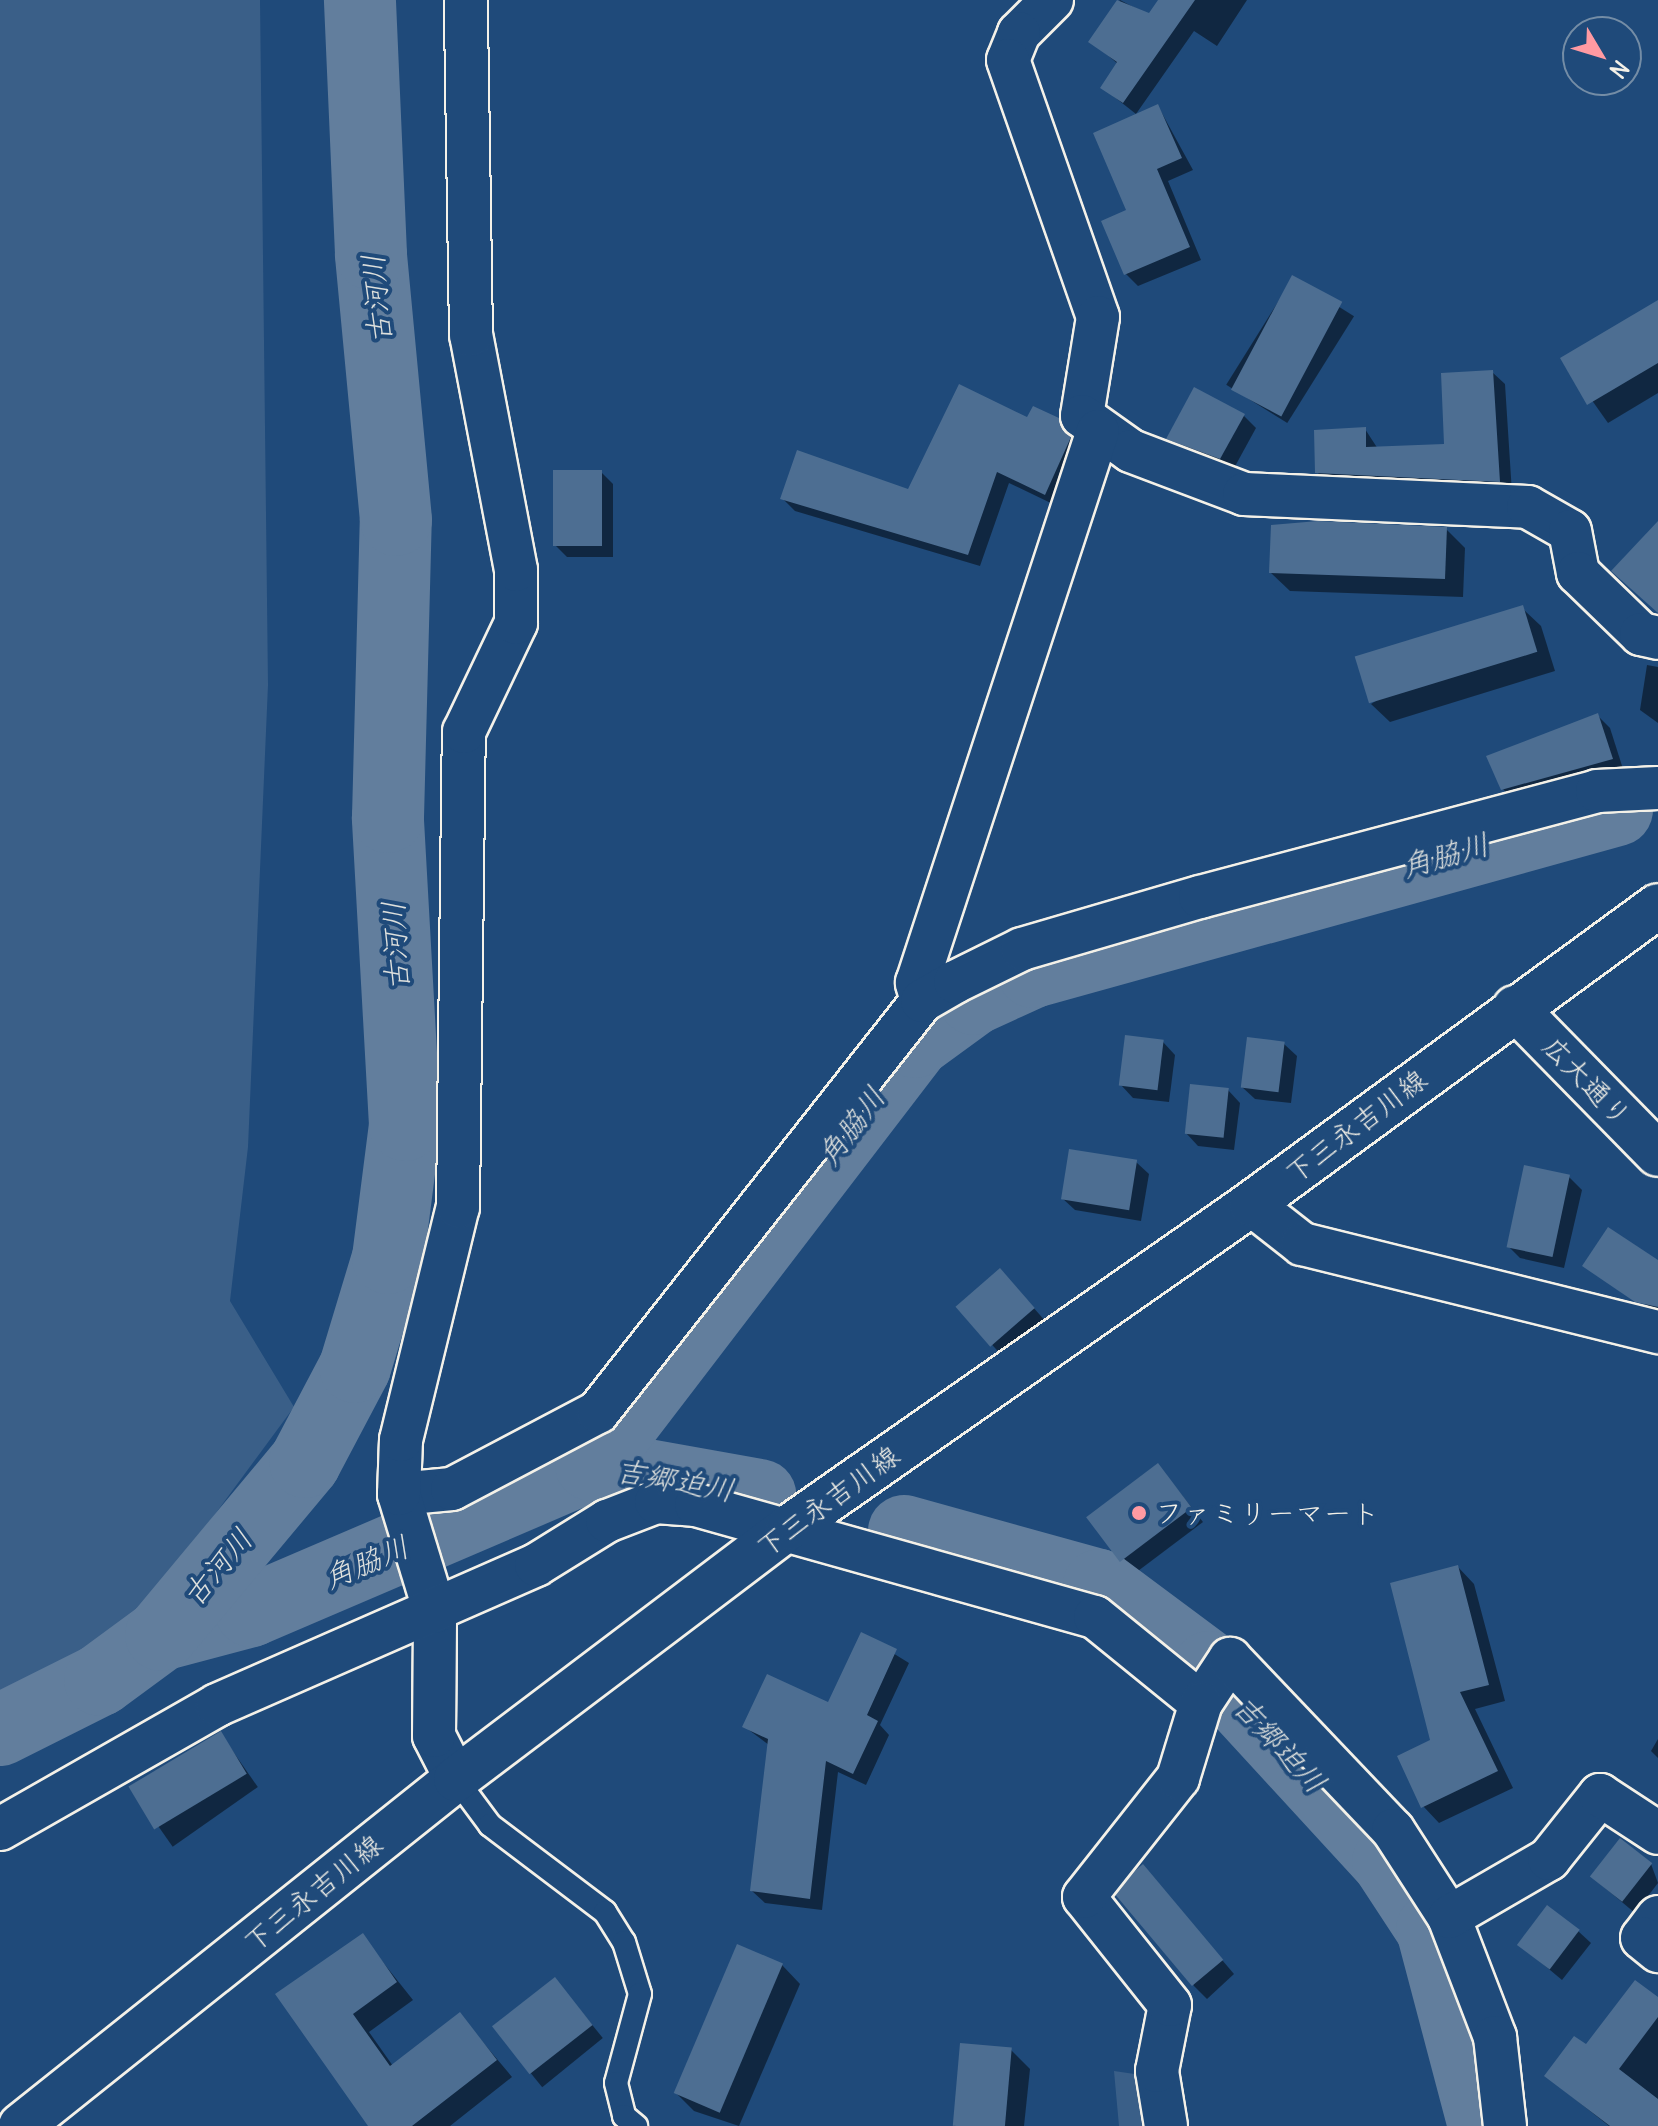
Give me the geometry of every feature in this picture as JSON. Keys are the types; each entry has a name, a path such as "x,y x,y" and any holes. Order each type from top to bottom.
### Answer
{"main road":[{"name":"下三永吉川線","path":"21,2126 456,1779 788,1528 1251,1204 1658,906"},
{"name":"広大通り","path":"1515,1008 1658,1154"}],"street":[{"path":"456,1779 434,1736 433,1605 400,1504 401,1440 458,1207 464,732 516,623 516,570 471,335 466,0"},
{"path":"1052,0 1019,33 1008,60 1098,317 1082,416 1098,431 1244,494 1528,507 1570,531 1578,573 1641,634 1658,638"},
{"path":"922,1001 917,983 1098,431"},
{"path":"400,1504 452,1489 598,1412 922,1001 1022,949 1200,897 1597,791 1658,788"},
{"path":"1251,1204 1302,1244 1658,1332"},
{"path":"0,1829 217,1705 656,1502 788,1528 1095,1617 1209,1689"},
{"path":"1166,2126 1157,2071 1170,2005 1084,1897 1178,1778 1209,1689 1230,1659 1393,1830 1449,1917 1495,2037 1505,2126"},
{"path":"1449,1917 1549,1859 1600,1795 1658,1833"},
{"path":"1658,1917 1642,1938 1658,1951"}],"lane":[{"path":"456,1779 490,1825 605,1912 624,1942 640,1994 616,2083 624,2116 636,2126"}],"shaded area":[{"path":"0,0 260,0 268,685 248,1147 230,1301 294,1407 154,1597 81,1661 0,1696"},
{"path":"1114,2071 1148,2076 1154,2126 1119,2126"}],"building":[{"path":"1117,0 1149,13 1158,0 1195,0 1123,103 1100,88 1117,62 1088,42"},
{"path":"1158,104 1182,158 1157,169 1190,247 1124,275 1101,221 1126,210 1093,133"},
{"path":"1292,275 1342,302 1281,417 1231,390"},
{"path":"1658,300 1658,363 1587,405 1560,358"},
{"path":"1493,370 1500,482 1315,473 1314,430 1366,427 1366,447 1444,444 1441,373"},
{"path":"959,384 1027,417 1033,406 1059,418 1071,437 1045,495 997,472 968,555 780,499 797,450 908,489"},
{"path":"1194,387 1245,414 1220,459 1166,439"},
{"path":"553,470 602,470 602,546 553,546"},
{"path":"1318,521 1447,527 1445,579 1269,573 1271,525"},
{"path":"1658,521 1658,613 1611,571"},
{"path":"1523,605 1537,652 1369,703 1355,656"},
{"path":"1598,713 1613,759 1501,790 1486,756"},
{"path":"1125,1035 1164,1040 1157,1090 1119,1086"},
{"path":"1247,1037 1285,1042 1279,1092 1241,1088"},
{"path":"1190,1084 1229,1088 1224,1138 1185,1134"},
{"path":"1069,1149 1137,1160 1129,1210 1061,1199"},
{"path":"1524,1165 1570,1175 1553,1257 1507,1247"},
{"path":"1608,1227 1658,1260 1658,1307 1635,1302 1582,1266"},
{"path":"1000,1268 1035,1308 990,1347 955,1307"},
{"name":"ファミリーマート","path":"1158,1463 1192,1508 1120,1562 1086,1517"},
{"path":"1458,1565 1489,1685 1460,1692 1498,1771 1421,1808 1397,1756 1430,1740 1390,1583"},
{"path":"861,1632 897,1649 867,1715 878,1721 853,1774 826,1761 810,1899 750,1891 768,1739 742,1727 767,1674 828,1702"},
{"path":"221,1731 247,1774 154,1829 128,1787"},
{"path":"1620,1838 1652,1863 1622,1902 1590,1877"},
{"path":"1143,1864 1223,1960 1192,1986 1112,1890"},
{"path":"1547,1905 1580,1930 1550,1970 1517,1945"},
{"path":"363,1933 397,1982 353,2014 390,2066 460,2012 497,2060 412,2126 368,2126 275,1994"},
{"path":"737,1944 783,1964 720,2113 674,2093"},
{"path":"555,1977 593,2025 530,2074 492,2026"},
{"path":"1635,1980 1658,1997 1658,2017 1619,2069 1658,2099 1658,2126 1610,2126 1544,2076 1574,2036 1586,2044"},
{"path":"960,2043 1012,2048 1005,2126 953,2126"}],"waterway":[{"name":"古河川","path":"0,1730 100,1680 161,1635 305,1462 355,1367 388,1258 405,1125 388,817 396,520 371,254 360,0"},
{"name":"角脇川","path":"161,1635 251,1611 591,1465 915,1042 974,999 1033,972 1617,810"},
{"name":"吉郷迫川","path":"591,1465 760,1495"},
{"name":"吉郷迫川","path":"904,1531 1099,1585 1209,1667 1388,1862 1432,1929 1484,2126"}],"place":[{"name":"ファミリーマート","path":"1139,1513"}]}
